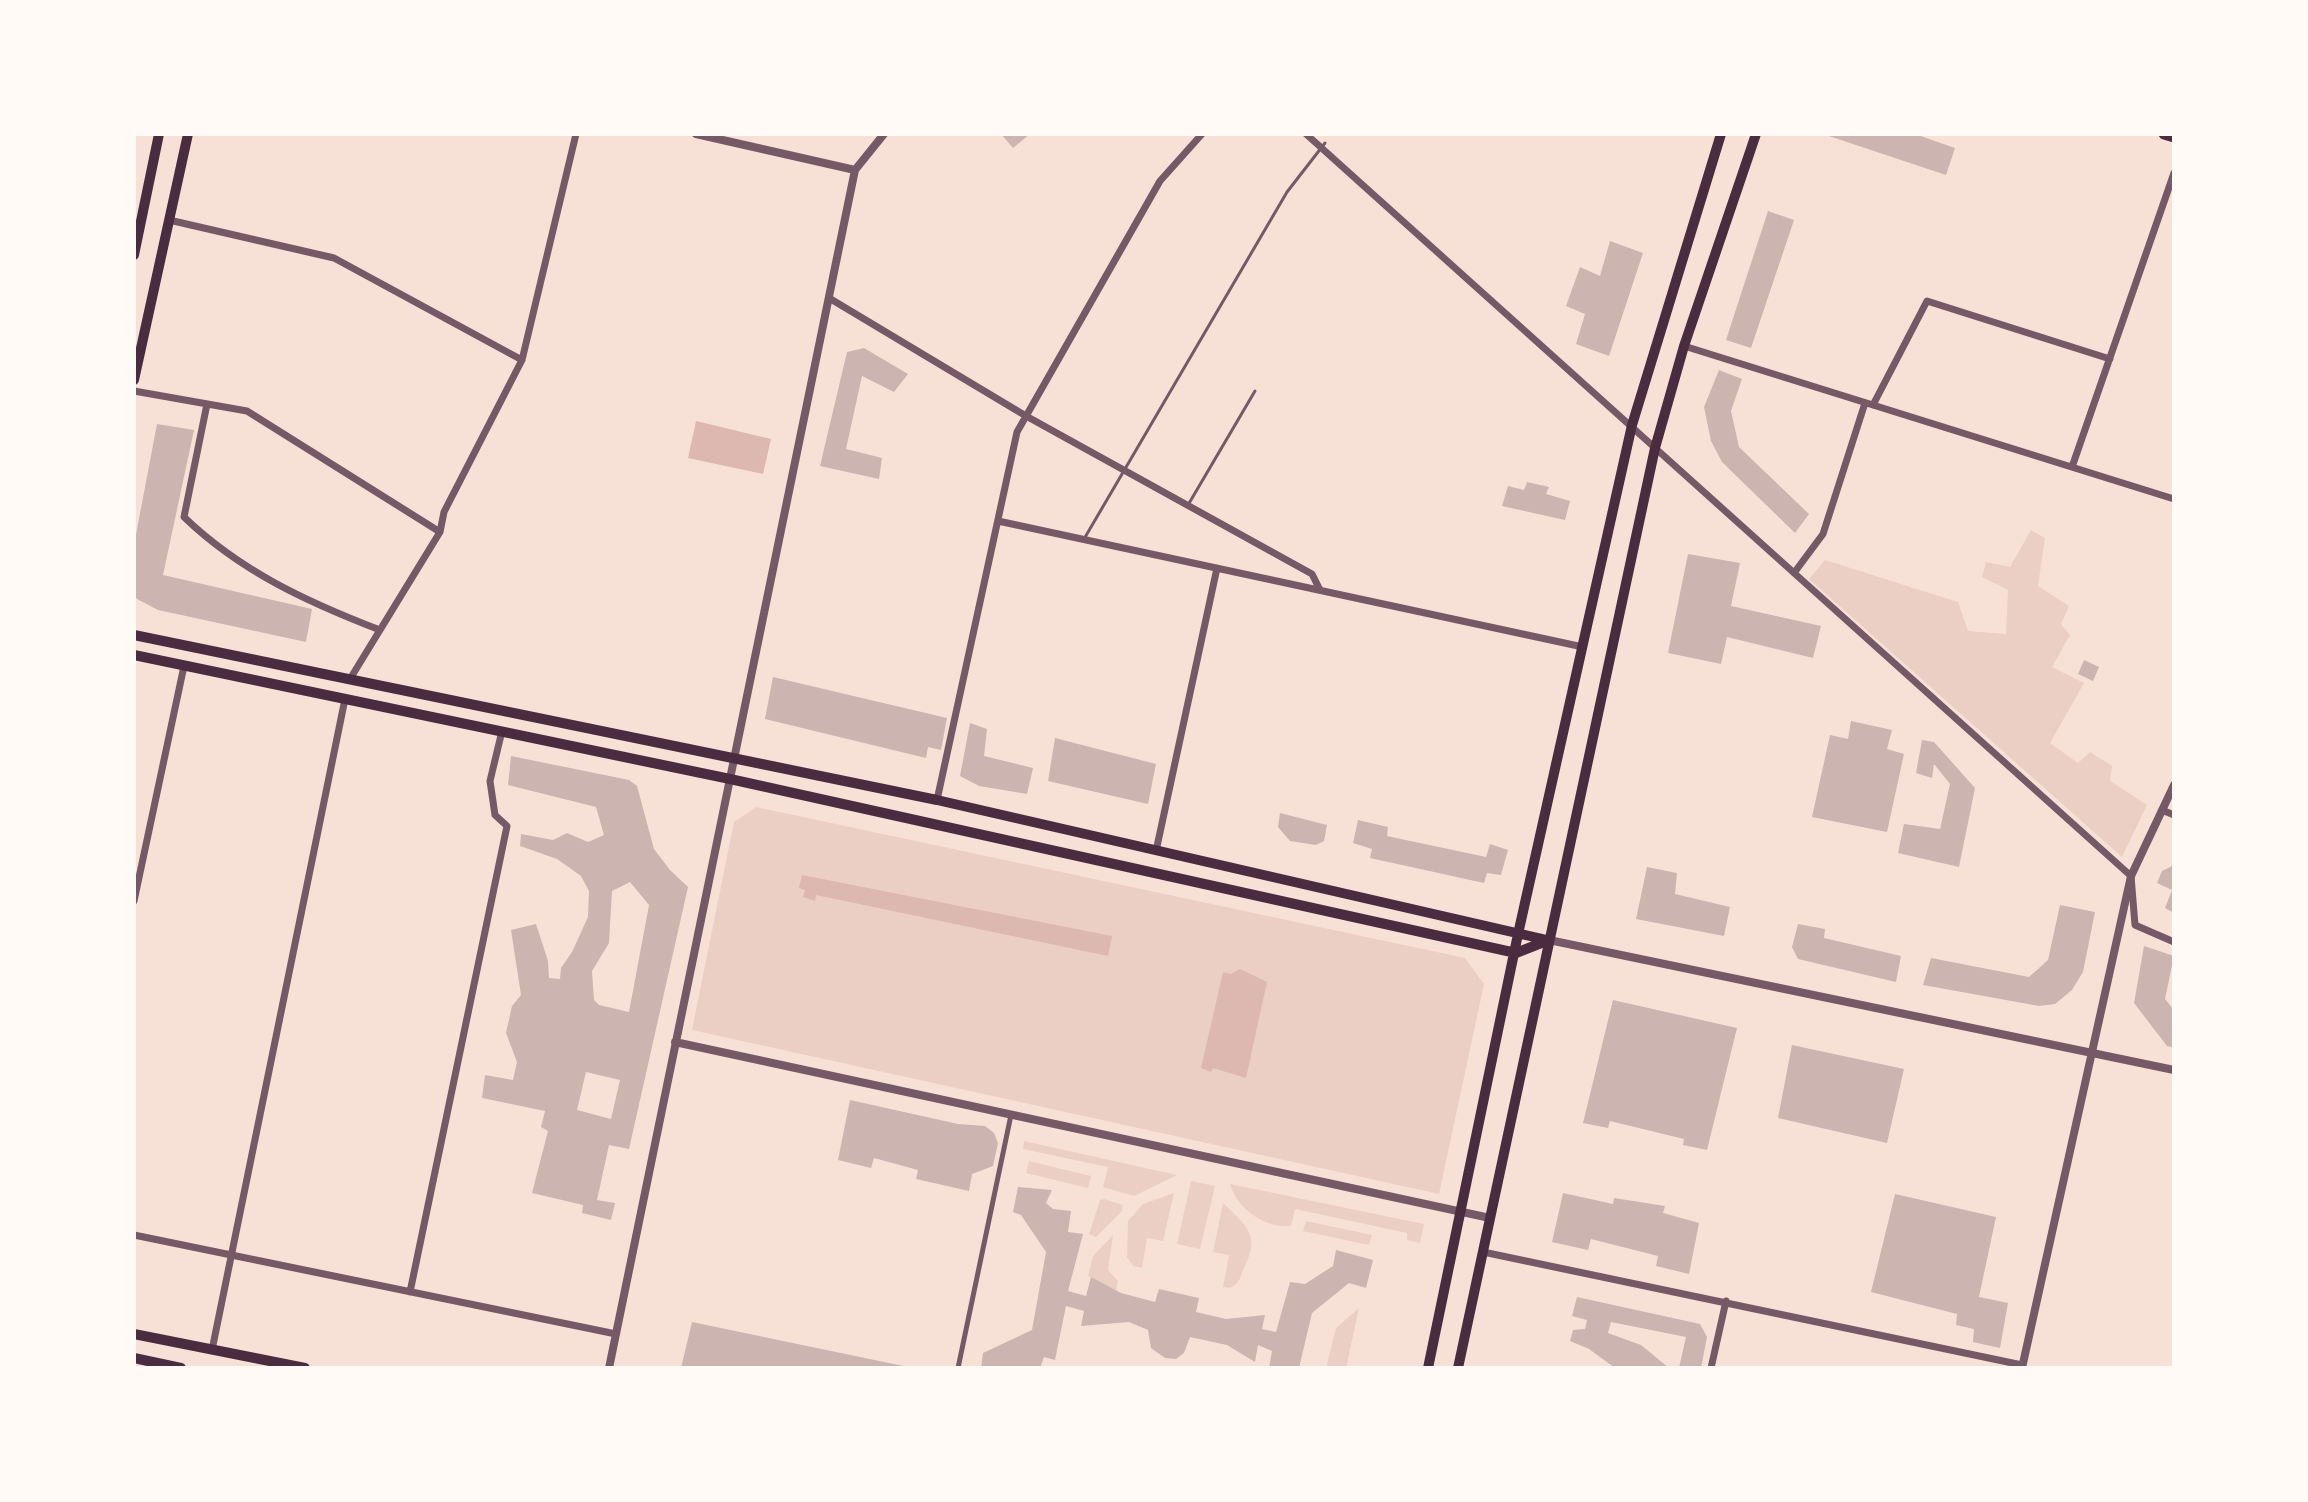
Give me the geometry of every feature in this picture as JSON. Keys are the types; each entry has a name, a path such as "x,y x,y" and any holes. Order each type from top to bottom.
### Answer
{"main road":[{"path":"134,255 159,134"},
{"path":"134,380 188,134"},
{"path":"1428,1368 1518,934 1632,425 1721,134"},
{"path":"1458,1368 1655,448 1684,346 1756,134"},
{"path":"2164,134 2174,137"},
{"path":"134,635 937,800 1549,940"},
{"path":"134,655 730,779 1516,953 1549,940"},
{"path":"134,1334 305,1368"},
{"path":"134,1358 181,1368"}],"street":[{"path":"350,679 440,532 444,512 522,360 576,134"},
{"path":"696,134 855,170"},
{"path":"609,1368 855,170 884,134"},
{"path":"937,800 1017,432 1160,181 1202,134"},
{"path":"1306,134 1323,145 2131,876 2135,925 2174,942"},
{"path":"2072,467 2174,173"},
{"path":"169,220 334,258 522,360"},
{"path":"829,298 1026,416 1312,574 1320,590"},
{"path":"1794,573 1823,534 1869,404 1927,301 2110,359"},
{"path":"1684,346 2174,499"},
{"path":"134,391 247,411 440,532"},
{"path":"207,404 184,517 213,545 264,579 380,630"},
{"path":"998,521 1583,647"},
{"path":"1156,851 1217,568"},
{"path":"134,901 184,666"},
{"path":"212,1350 345,699"},
{"path":"410,1292 507,826 495,815 490,781 502,731"},
{"path":"1483,1252 1726,1301 2022,1367 2131,876 2174,785"},
{"path":"2162,810 2174,815"},
{"path":"1549,940 2174,1070"},
{"path":"675,1042 1490,1218"},
{"path":"958,1368 1011,1115"},
{"path":"134,1235 616,1334"},
{"path":"1711,1368 1726,1301"}],"lane":[{"path":"1084,539 1287,192 1323,145"},
{"path":"1188,505 1255,391"}],"shaded area":[{"path":"696,421 771,439 763,474 688,458"},
{"path":"2031,530 2045,538 2038,586 2069,606 2061,624 2070,635 2052,667 2084,683 2050,743 2078,763 2090,752 2112,766 2110,781 2147,805 2122,857 1809,579 1825,560 1958,602 1968,631 2006,634 2008,590 1982,577 1986,562 2010,567"},
{"path":"756,807 1465,958 1484,984 1439,1194 692,1030 734,822"},
{"path":"802,875 1112,936 1108,956 816,895 815,901 803,897 805,890 799,888"},
{"path":"1240,969 1267,982 1246,1078 1213,1068 1211,1072 1201,1068 1223,972 1231,974"},
{"path":"1024,1141 1177,1175 1134,1196 1103,1187 1108,1167 1023,1149"},
{"path":"1029,1161 1091,1176 1088,1188 1026,1173"},
{"path":"1191,1181 1215,1186 1200,1249 1177,1244"},
{"path":"1230,1184 1424,1224 1420,1243 1407,1240 1407,1233 1295,1209 1291,1226 1271,1224 1245,1209"},
{"path":"1174,1193 1163,1241 1147,1238 1142,1268 1133,1266 1127,1257 1128,1221 1143,1204"},
{"path":"1100,1200 1123,1205 1122,1211 1096,1237 1089,1234"},
{"path":"1223,1203 1245,1225 1251,1239 1249,1257 1236,1284 1230,1288 1223,1287 1229,1255 1213,1252"},
{"path":"1306,1221 1372,1235 1369,1245 1303,1231"},
{"path":"1113,1235 1108,1270 1118,1281 1116,1291 1088,1276 1093,1256"},
{"path":"1359,1308 1346,1368 1326,1368 1336,1328"}],"building":[{"path":"1001,134 1030,134 1013,148"},
{"path":"1915,134 1955,148 1946,175 1826,135"},
{"path":"1768,211 1794,220 1751,348 1726,340"},
{"path":"1610,241 1643,253 1609,356 1576,344 1585,314 1566,306 1580,267 1600,276"},
{"path":"864,348 908,374 894,392 862,376 846,449 882,458 879,479 820,466 847,352"},
{"path":"1719,370 1742,379 1731,411 1739,447 1809,514 1795,533 1722,462 1711,441 1704,407"},
{"path":"157,424 194,430 163,575 312,609 306,642 158,610 137,599 134,594 134,545"},
{"path":"1527,482 1549,487 1546,494 1570,501 1565,520 1502,506 1508,486 1524,490"},
{"path":"1688,554 1740,563 1731,606 1821,626 1813,658 1727,637 1721,664 1668,653"},
{"path":"2084,660 2099,667 2093,681 2078,674"},
{"path":"773,677 947,718 941,750 928,747 926,758 765,719"},
{"path":"1851,721 1892,730 1887,749 1904,754 1887,832 1812,817 1830,735 1848,739"},
{"path":"970,723 987,729 984,756 1033,768 1027,794 979,786 960,776"},
{"path":"1055,738 1156,764 1148,804 1048,781"},
{"path":"1922,740 1934,742 1975,788 1959,867 1898,853 1904,824 1940,829 1950,784 1934,764 1932,778 1916,773"},
{"path":"511,756 629,780 637,786 654,849 688,887 629,1149 609,1145 597,1200 615,1203 611,1220 582,1213 583,1205 532,1193 548,1131 541,1127 545,1111 482,1098 485,1075 513,1080 517,1062 506,1033 512,1006 521,995 511,930 536,924 548,961 549,978 560,979 561,968 588,917 589,891 581,876 557,859 520,846 521,834 553,840 567,833 588,842 604,835 596,807 508,785","holes":["630,882 649,905 629,1012 599,1005 594,1000 592,971 609,943 612,891","586,1072 620,1080 611,1119 577,1110"]},
{"path":"1280,813 1327,825 1324,841 1316,845 1290,841 1278,827"},
{"path":"1358,820 1388,827 1387,836 1486,857 1490,844 1508,850 1501,875 1487,873 1484,883 1370,858 1372,849 1353,843"},
{"path":"2174,865 2174,913 2165,908 2172,890 2157,883 2162,871"},
{"path":"1647,867 1677,873 1675,894 1730,907 1724,936 1636,919"},
{"path":"2060,905 2095,912 2083,972 2072,990 2055,1004 2039,1006 1923,985 1931,958 2029,977 2048,960"},
{"path":"1798,924 1825,929 1824,938 1901,956 1896,982 1798,959 1792,947"},
{"path":"2144,946 2174,956 2165,999 2174,1010 2174,1048 2167,1046 2134,1003"},
{"path":"1613,1000 1737,1028 1707,1150 1683,1145 1684,1139 1610,1121 1608,1128 1583,1123"},
{"path":"1792,1045 1904,1069 1887,1143 1778,1118"},
{"path":"850,1100 958,1124 985,1126 994,1133 998,1143 993,1166 972,1174 969,1191 916,1179 918,1170 874,1158 871,1168 838,1160"},
{"path":"1018,1187 1052,1190 1046,1203 1053,1209 1071,1211 1068,1232 1083,1234 1068,1291 1086,1296 1091,1277 1121,1293 1155,1302 1159,1289 1199,1298 1196,1312 1226,1319 1265,1315 1262,1329 1276,1332 1290,1282 1305,1284 1333,1266 1336,1250 1373,1260 1366,1288 1349,1283 1312,1313 1299,1368 1269,1368 1272,1351 1258,1345 1255,1362 1227,1345 1190,1337 1184,1353 1176,1359 1165,1358 1151,1348 1148,1330 1129,1322 1081,1326 1084,1311 1066,1306 1055,1360 1044,1357 1040,1368 981,1368 983,1353 1032,1330 1046,1252 1021,1215 1013,1212"},
{"path":"1563,1193 1613,1204 1614,1198 1665,1206 1663,1213 1699,1223 1689,1274 1656,1266 1658,1256 1591,1239 1588,1250 1552,1242"},
{"path":"1895,1194 1996,1217 1979,1297 2008,1303 2000,1348 1973,1342 1974,1329 1956,1325 1957,1314 1871,1292"},
{"path":"1577,1297 1700,1324 1707,1337 1701,1368 1679,1368 1686,1337 1611,1322 1608,1333 1641,1345 1669,1368 1615,1368 1589,1349 1570,1341 1573,1330 1585,1329 1587,1320 1572,1316"},
{"path":"692,1322 908,1367 908,1368 681,1368"}]}
